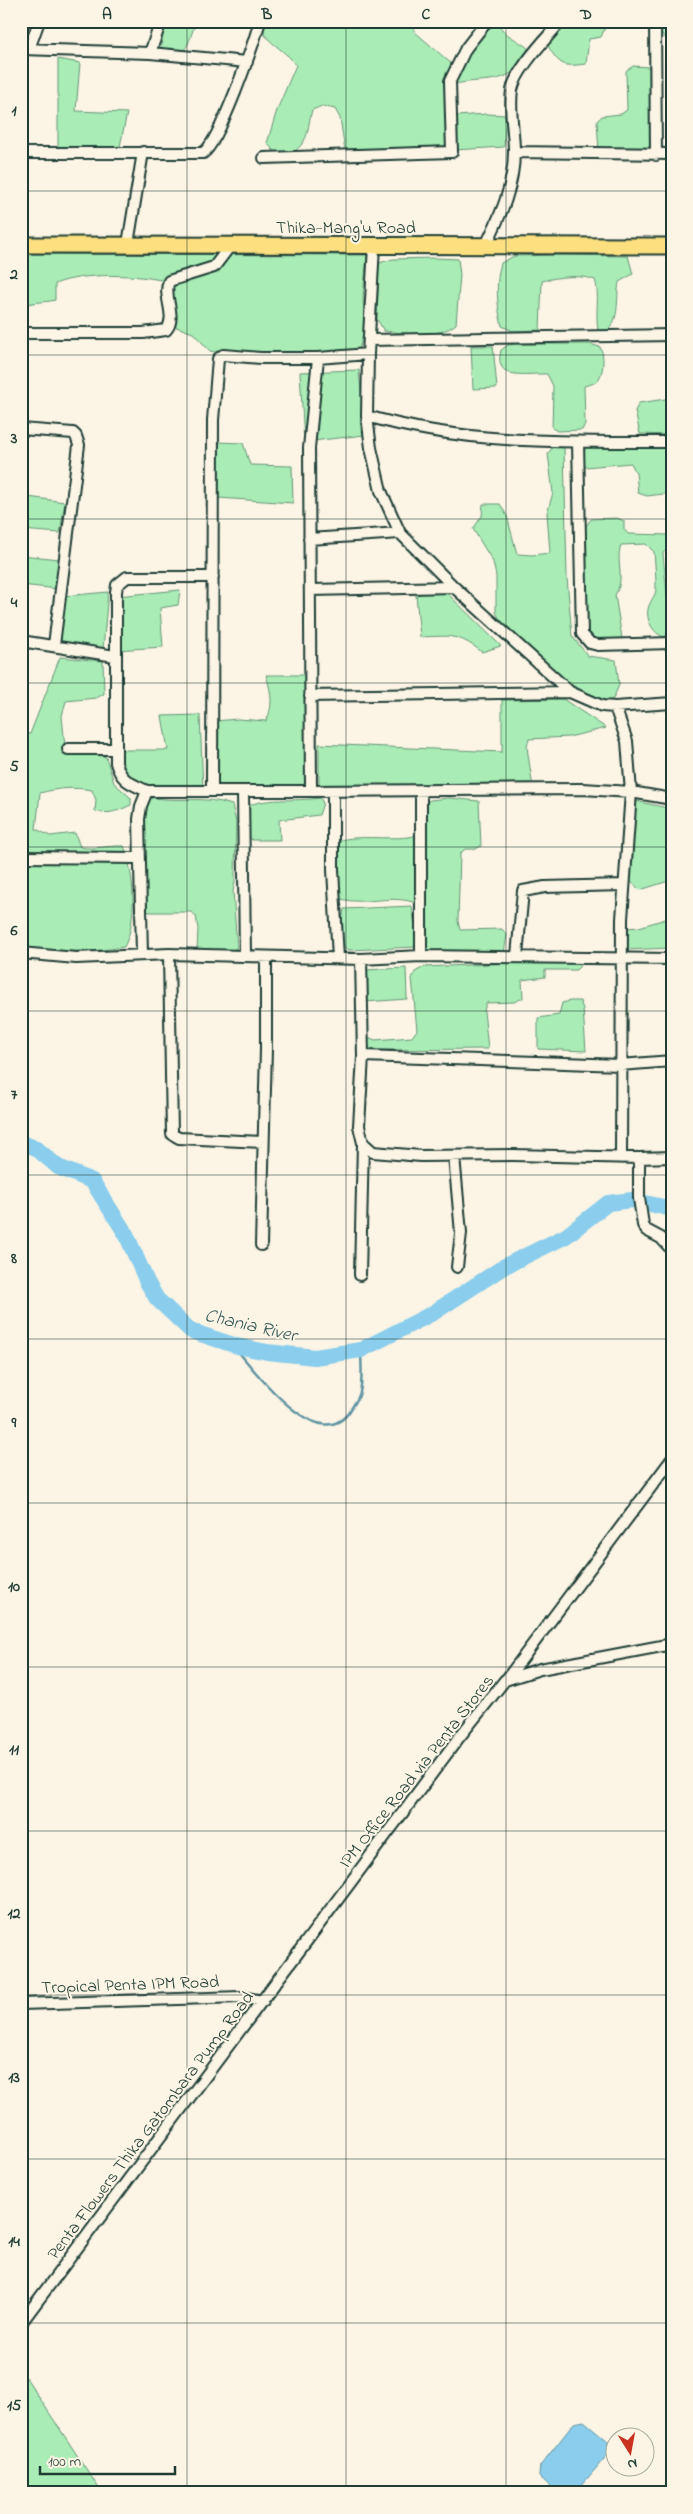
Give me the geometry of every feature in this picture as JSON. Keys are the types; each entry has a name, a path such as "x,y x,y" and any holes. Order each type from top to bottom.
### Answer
{"highway":[{"name":"Thika-Mang'u Road","path":"21,245 672,246"}],"street":[{"path":"39,21 25,49 150,53 247,62"},
{"path":"150,53 161,21"},
{"path":"21,153 143,152 196,154 208,150 247,62 260,21"},
{"path":"264,158 452,152 450,81 466,48 486,21"},
{"path":"486,245 508,200 514,152 512,89 519,74 561,21"},
{"path":"655,21 656,155"},
{"path":"128,244 143,152"},
{"path":"514,152 672,154"},
{"path":"21,332 143,333 166,330 170,323 167,289 169,282 214,267 230,246"},
{"path":"374,246 368,354 367,416 371,448 381,491 400,533 454,587 570,692 595,704 616,707 672,703"},
{"path":"369,340 672,336"},
{"path":"212,789 213,420 219,357 223,354 261,358 318,358 368,354"},
{"path":"311,791 309,448 318,358"},
{"path":"367,416 396,425 446,434 492,439 578,442 672,442"},
{"path":"21,429 73,433 80,445 54,645"},
{"path":"578,442 582,634 590,643 598,645 672,643"},
{"path":"309,539 400,533"},
{"path":"213,577 127,577 120,581 116,592 116,763 122,778 147,791 212,789 243,792 583,789 631,792 672,799"},
{"path":"310,590 454,587"},
{"path":"21,641 115,656"},
{"path":"310,696 570,692"},
{"path":"616,707 628,748 631,792 623,885 620,1158"},
{"path":"68,749 116,749"},
{"path":"142,954 139,819 141,806 147,791"},
{"path":"333,791 333,870 338,958"},
{"path":"421,791 422,956"},
{"path":"243,792 245,955"},
{"path":"21,856 139,858"},
{"path":"517,956 523,891 545,887 623,885"},
{"path":"21,954 76,958 169,954 361,959 422,956 621,956 672,959"},
{"path":"169,954 172,1134 179,1138 263,1142"},
{"path":"261,1245 266,1050 266,957"},
{"path":"360,1275 363,1143 359,1126 363,1056 361,959"},
{"path":"363,1056 620,1064 672,1061"},
{"path":"363,1143 374,1152 454,1156 672,1157"},
{"path":"454,1156 461,1233 457,1267"},
{"path":"639,1158 639,1198 643,1225 646,1230 661,1238 672,1250"},
{"path":"505,1680 672,1458"},
{"name":"IPM Office Road via Penta Stores","path":"266,1997 457,1740 505,1680 540,1669 672,1644"},
{"name":"Tropical Penta IPM Road","path":"21,2004 266,1997"},
{"name":"Penta Flowers Thika Gatombara Pump Road","path":"21,2323 266,1997"}],"green space":[{"path":"166,21 197,21 189,42 183,50 178,52 160,51"},
{"path":"264,21 414,21 412,24 415,32 454,66 489,22 498,23 508,35 529,49 523,61 515,70 507,75 489,80 455,84 456,116 506,115 504,147 355,156 345,150 340,118 335,109 322,106 312,110 305,139 292,154 274,151 267,143 277,110 296,65 264,34"},
{"path":"569,21 608,21 601,37 589,39 586,64 563,64 556,58 548,46"},
{"path":"660,21 672,21 672,42 668,41 660,32"},
{"path":"58,59 80,63 76,111 127,113 119,151 58,149"},
{"path":"633,66 650,67 650,148 644,156 599,152 597,121 602,116 621,114 627,110 626,71"},
{"path":"21,254 367,255 363,298 365,329 358,353 346,362 327,355 220,353 210,351 193,333 168,324 169,282 157,279 128,276 96,276 67,280 55,284 55,300 21,307"},
{"path":"514,256 628,256 633,274 619,282 615,317 609,329 604,333 598,330 595,280 583,277 562,277 542,281 540,330 513,331 502,326 497,294 501,263"},
{"path":"393,259 458,259 460,275 456,324 440,332 421,334 384,331 377,319 379,263"},
{"path":"589,344 600,347 603,360 601,375 596,382 584,386 585,424 582,430 557,431 552,428 553,386 547,374 513,374 502,367 500,360 501,350 508,345"},
{"path":"471,346 493,346 497,388 473,389"},
{"path":"359,370 365,435 304,442 300,372"},
{"path":"672,398 672,435 640,434 635,411 639,403"},
{"path":"217,442 243,443 250,465 292,466 293,503 218,498"},
{"path":"553,446 564,447 567,578 572,636 588,656 616,660 619,685 613,699 600,704 585,699 504,628 496,612 496,576 493,562 473,529 482,516 483,504 500,504 507,516 517,554 550,553 547,513 553,493 548,454"},
{"path":"578,446 668,448 671,455 672,493 647,496 638,493 636,473 631,463 585,467 577,464"},
{"path":"21,496 65,502 60,533 21,530"},
{"path":"617,518 624,521 624,529 628,534 671,535 672,545 663,553 670,627 665,637 653,629 649,620 648,610 655,593 656,579 654,552 646,544 621,545 619,551 620,582 615,595 622,638 596,643 589,635 585,622 582,590 584,529 591,519"},
{"path":"21,555 59,559 58,589 21,585"},
{"path":"180,590 178,605 160,608 163,647 116,650 117,596"},
{"path":"444,590 501,646 482,652 466,642 453,637 420,637 416,595"},
{"path":"108,592 103,649 58,647 64,596"},
{"path":"60,657 103,661 104,694 96,698 66,701 62,716 65,747 106,757 114,783 131,798 131,805 105,813 95,811 96,800 92,790 72,788 47,791 40,793 36,829 50,836 75,833 80,847 124,846 132,883 133,911 124,947 72,951 21,947 21,731 30,734"},
{"path":"266,675 305,675 305,789 217,789 218,766 215,721 238,719 266,721 269,715 271,698"},
{"path":"563,699 606,728 569,737 529,739 527,747 533,788 319,788 319,744 502,752 502,700"},
{"path":"200,715 203,790 145,786 128,782 117,750 168,750 162,716"},
{"path":"149,797 159,799 211,800 232,805 236,822 235,882 233,891 237,948 228,952 197,951 198,929 196,916 191,912 149,912 143,907 144,801"},
{"path":"320,798 323,803 319,815 279,820 280,840 252,840 247,834 243,808 261,802"},
{"path":"449,798 479,801 481,846 476,849 465,849 460,854 458,921 460,930 502,929 507,935 504,953 428,955 421,947 418,904 389,899 350,901 341,899 338,892 335,877 335,861 341,840 350,838 404,837 419,834 417,809 430,800"},
{"path":"636,801 672,809 672,880 640,890 630,881"},
{"path":"412,906 418,947 349,950 343,946 340,931 344,909"},
{"path":"672,917 672,948 624,950 627,928 639,927"},
{"path":"580,960 581,965 576,970 545,970 545,977 522,980 523,998 514,1002 486,1003 484,1011 488,1049 370,1050 366,1036 375,1040 412,1037 417,1030 412,978 415,972 424,967"},
{"path":"406,968 407,999 365,1002 364,970"},
{"path":"580,1001 583,1009 586,1051 538,1049 538,1018 559,1015 562,1003"},
{"path":"21,2370 102,2493 21,2493"}],"water":[{"path":"584,2421 606,2439 606,2457 575,2493 557,2493 539,2476 540,2466 574,2423"}],"waterway":[{"name":"Chania River","path":"21,1143 36,1148 58,1167 92,1181 126,1234 147,1282 157,1299 191,1331 237,1346 267,1352 315,1357 361,1350 433,1313 505,1266 566,1236 608,1203 632,1200 672,1209"},
{"path":"237,1350 259,1376 290,1407 307,1419 323,1424 338,1422 358,1399 361,1382 361,1350"}]}
